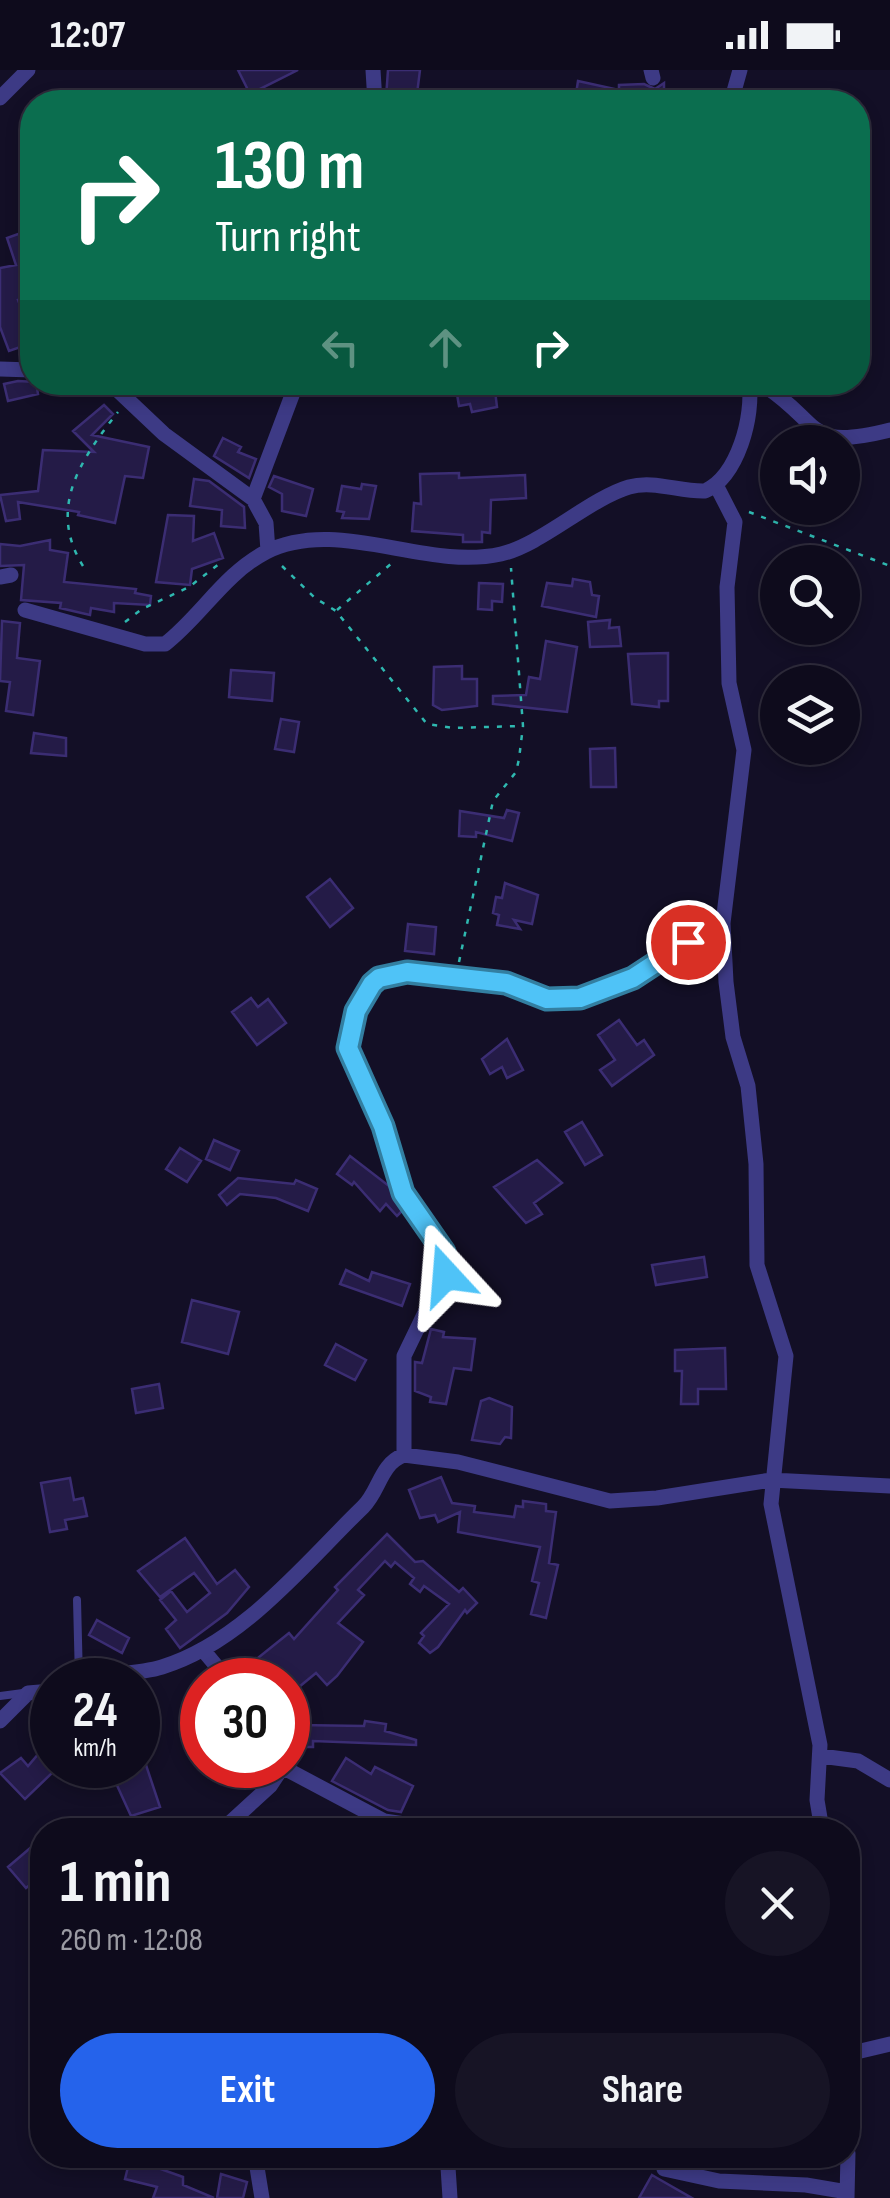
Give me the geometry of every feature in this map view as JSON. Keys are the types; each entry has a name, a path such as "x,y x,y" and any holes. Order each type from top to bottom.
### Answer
{"street":[{"path":"0,98 28,70"},
{"path":"124,395 164,434 253,500 266,523 268,551"},
{"path":"253,500 293,395"},
{"path":"25,610 145,644 165,644 239,569 268,551 317,540 478,556 508,552 632,486 700,492 716,485 745,430 748,395"},
{"path":"778,395 826,438 850,440 890,430"},
{"path":"716,485 735,522 728,586 729,683 744,750 723,922 732,1037 748,1086 756,1164 757,1265 786,1356 771,1480 790,1615 821,1756 817,1800 820,1818"},
{"path":"404,1455 404,1356 448,1265 437,1238 403,1193 383,1126 360,1080 349,1033 356,1011 379,978 407,972 506,983 547,999 593,996 723,922"},
{"path":"160,1668 202,1650 254,1614 364,1506 388,1466 404,1455 458,1462 610,1500 658,1498 771,1480 890,1486"},
{"path":"202,1650 209,1658"},
{"path":"0,1720 28,1693"},
{"path":"821,1756 858,1761 890,1780"},
{"path":"310,1780 379,1818"},
{"path":"234,1818 263,1788"},
{"path":"860,2051 890,2044"},
{"path":"257,2168 262,2198"},
{"path":"448,2168 450,2198"},
{"path":"664,2169 719,2181 806,2184 847,2195 848,2168"}],"lane":[{"path":"77,1600 78,1658"},
{"path":"0,1696 28,1693"}],"path":[{"path":"83,566 66,530 74,480 82,462 128,399"},
{"path":"726,500 890,566"},
{"path":"336,610 380,576 404,550"},
{"path":"268,551 315,598 336,610 427,724 452,728 523,726"},
{"path":"455,978 493,800 516,772 523,726 508,552"},
{"path":"115,635 131,615 189,588 231,559"}],"building":[{"path":"238,70 298,70 258,90 248,90"},
{"path":"388,70 420,70 418,90 387,90"},
{"path":"578,81 619,90 577,90"},
{"path":"664,83 664,90 619,90 619,85 644,84 655,89"},
{"path":"20,233 20,347 9,351 0,327 0,268 16,265 7,238"},
{"path":"20,381 20,395 34,395 8,401 4,384"},
{"path":"457,395 496,395 497,407 472,412 470,404 459,406"},
{"path":"104,405 113,414 92,435 149,447 143,478 125,476 115,523 78,515 79,512 18,502 20,519 6,521 0,495 38,491 43,450 94,452 73,431"},
{"path":"223,438 241,447 238,452 256,459 249,478 214,456"},
{"path":"459,473 459,478 525,475 526,498 491,500 490,533 482,532 482,542 463,542 463,535 412,531 414,503 421,504 420,474"},
{"path":"274,476 313,489 306,516 282,511 282,494 269,487"},
{"path":"194,479 209,481 244,507 245,528 221,526 222,510 190,506"},
{"path":"362,484 376,486 369,519 342,518 344,512 337,511 342,486 361,489"},
{"path":"168,515 194,516 193,541 214,533 223,558 192,569 190,585 156,582"},
{"path":"50,540 50,550 68,553 64,582 136,589 135,593 151,596 150,605 114,603 114,612 91,608 90,615 60,608 61,603 21,600 24,565 0,566 0,544 20,546"},
{"path":"573,579 590,582 592,595 599,596 596,617 542,606 547,583 572,586"},
{"path":"479,583 503,584 502,602 492,601 492,610 478,609"},
{"path":"610,620 609,628 619,627 621,646 590,647 588,622"},
{"path":"2,621 20,623 17,658 40,661 33,715 6,711 10,682 0,681"},
{"path":"546,641 577,647 567,712 493,704 493,696 526,695 529,677 540,679"},
{"path":"668,653 668,701 659,701 659,707 632,704 628,654"},
{"path":"462,666 462,679 477,679 477,706 442,710 433,705 434,667"},
{"path":"231,670 274,673 272,701 229,697"},
{"path":"281,719 299,722 294,752 275,749"},
{"path":"34,733 66,738 66,756 31,753"},
{"path":"615,748 616,787 591,787 590,749"},
{"path":"507,810 519,813 512,841 476,832 476,837 459,836 460,811 504,818"},
{"path":"330,879 353,908 330,927 307,897"},
{"path":"505,883 538,895 532,924 514,920 520,929 497,925 499,915 493,913 496,897 502,898"},
{"path":"408,924 436,927 434,954 405,951"},
{"path":"251,998 258,1007 268,999 286,1023 257,1045 232,1012"},
{"path":"619,1020 637,1045 644,1040 654,1055 612,1086 600,1070 615,1060 598,1035"},
{"path":"507,1039 523,1070 507,1078 502,1067 490,1074 482,1059"},
{"path":"582,1122 602,1155 585,1165 565,1132"},
{"path":"214,1140 239,1151 230,1170 206,1159"},
{"path":"180,1148 201,1161 187,1182 166,1169"},
{"path":"350,1156 389,1186 402,1211 397,1216 386,1204 380,1211 354,1182 352,1185 337,1174"},
{"path":"537,1160 562,1183 534,1203 542,1214 526,1223 494,1187"},
{"path":"238,1178 294,1184 296,1180 317,1189 308,1211 276,1198 240,1194 227,1205 219,1195"},
{"path":"704,1257 707,1277 656,1285 652,1265"},
{"path":"346,1270 369,1281 372,1272 410,1284 402,1306 340,1284"},
{"path":"192,1300 239,1312 228,1354 182,1342"},
{"path":"431,1329 444,1332 443,1337 475,1339 471,1370 454,1368 446,1404 430,1402 431,1397 415,1391 415,1362 422,1363"},
{"path":"336,1344 366,1360 355,1380 325,1365"},
{"path":"725,1348 726,1389 698,1389 698,1404 681,1404 682,1371 675,1371 675,1350"},
{"path":"159,1384 163,1408 136,1413 132,1389"},
{"path":"489,1398 512,1407 511,1438 505,1437 500,1444 472,1440 481,1401"},
{"path":"441,1477 452,1503 475,1506 474,1512 514,1517 516,1506 523,1507 523,1501 546,1504 546,1511 556,1512 549,1563 558,1565 546,1618 531,1614 539,1583 532,1581 540,1547 458,1532 460,1512 438,1522 435,1515 420,1518 409,1490"},
{"path":"70,1478 74,1500 83,1498 87,1516 65,1520 67,1529 50,1532 41,1483"},
{"path":"387,1534 415,1562 423,1561 459,1592 463,1588 477,1603 467,1613 465,1610 430,1653 419,1643 424,1636 421,1633 449,1604 424,1586 420,1592 410,1584 414,1578 395,1562 391,1567 385,1561 358,1590 364,1595 338,1623 363,1642 327,1685 316,1673 310,1678 310,1658 258,1658 289,1633 294,1639 338,1590 335,1587"},
{"path":"185,1538 217,1584 235,1570 249,1587 227,1613 180,1648 166,1629 176,1620 160,1600 171,1591 187,1612 210,1593 194,1573 160,1597 138,1571"},
{"path":"97,1620 129,1638 122,1653 89,1635"},
{"path":"365,1721 386,1724 385,1731 416,1740 416,1745 313,1741 310,1747 310,1725 364,1726"},
{"path":"21,1758 28,1766 30,1764 30,1788 36,1788 25,1799 0,1773"},
{"path":"346,1758 371,1774 375,1767 413,1786 401,1812 388,1810 332,1781"},
{"path":"118,1788 154,1788 160,1807 131,1816"},
{"path":"30,1848 30,1885 26,1888 8,1867"},
{"path":"128,2168 158,2168 183,2177 183,2185 214,2198 153,2198 157,2187 125,2179"},
{"path":"221,2174 247,2182 243,2198 217,2198"},
{"path":"652,2175 657,2178 692,2198 639,2198"}],"route":[{"path":"446,1275 444,1252 403,1193 383,1126 348,1048 356,1011 372,984 379,978 407,972 506,983 547,999 580,998 633,978 688,942"}]}
